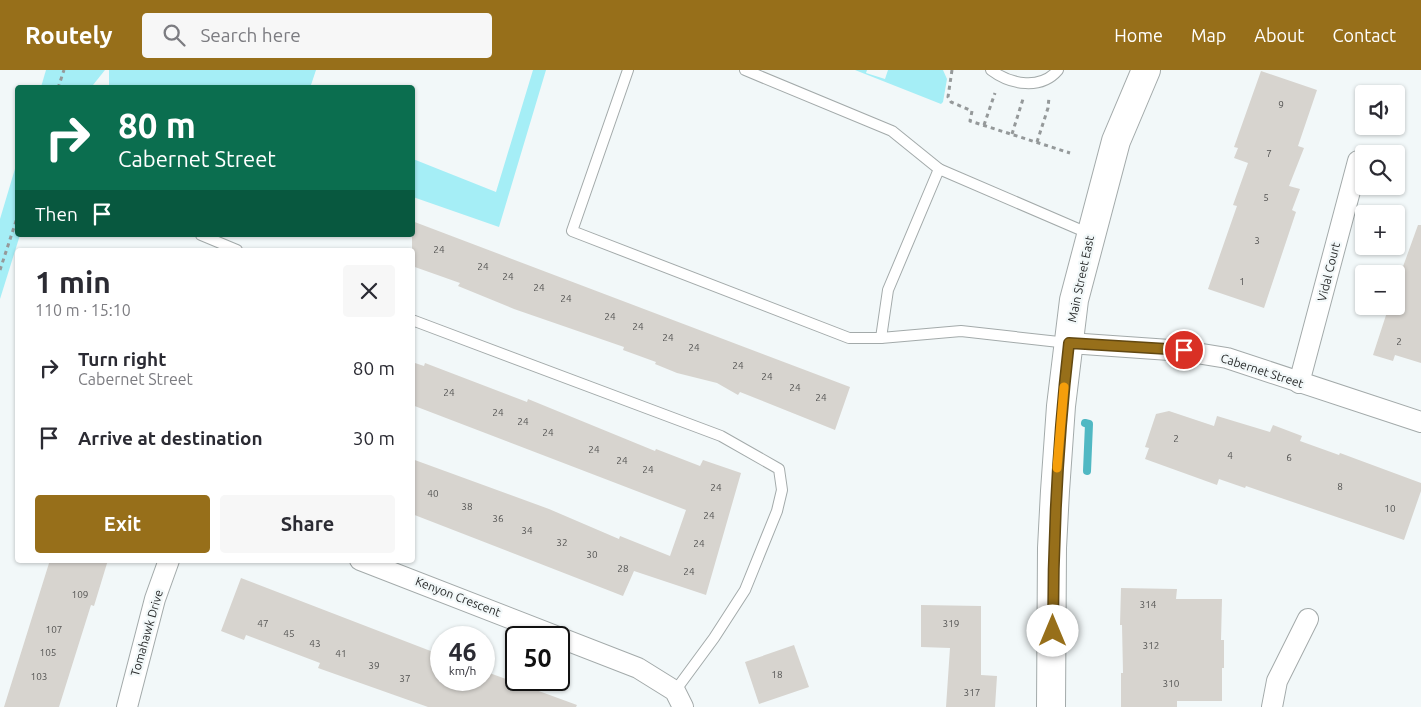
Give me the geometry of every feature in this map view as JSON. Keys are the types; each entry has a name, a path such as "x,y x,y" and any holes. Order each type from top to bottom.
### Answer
{"main road":[{"name":"Main Street East","path":"1051,707 1053,529 1062,406 1074,300 1116,141 1146,70"}],"street":[{"name":"Vidal Court","path":"1300,383 1355,172"},
{"name":"Cabernet Street","path":"1069,343 1184,350 1227,358 1421,422"},
{"name":"Tomahawk Drive","path":"127,707 155,599 168,563"},
{"name":"Kenyon Crescent","path":"368,563 638,668 679,699"},
{"path":"1272,707 1277,681 1308,619"}],"lane":[{"path":"628,70 572,231 849,338 881,338 960,331 1069,343"},
{"path":"745,70 892,131 939,169 1090,234"},
{"path":"992,70 1001,77 1024,84 1050,79 1058,70"},
{"path":"881,338 888,290 939,169"},
{"path":"206,237 232,248"},
{"path":"415,321 721,436 779,469 782,490 777,511 745,590 714,638 679,699"}],"path":[{"path":"59,85 64,70"},
{"path":"952,70 948,97 951,102 972,111 970,121 1070,152"},
{"path":"984,125 996,92"},
{"path":"1012,134 1022,100"},
{"path":"1037,142 1048,108"},
{"path":"0,270 15,224"}],"shaded area":[{"path":"46,70 105,70 93,85 42,85"},
{"path":"109,70 316,70 311,85 109,85"},
{"path":"533,70 546,70 499,227 415,198 415,160 496,192"},
{"path":"855,70 867,70 866,73 885,79 888,70 943,70 947,79 943,102 941,104"},
{"path":"15,169 15,237 19,237 0,299 0,219"}],"building":[{"path":"1261,71 1317,90 1298,146 1304,148 1289,186 1300,189 1292,210 1296,212 1264,308 1208,289 1237,206 1233,205 1248,163 1234,158 1238,148 1234,147"},
{"path":"415,222 850,387 835,430 740,392 738,395 717,383 677,373 655,364 656,362 623,350 624,347 514,309 458,286 460,283 415,267 415,248 412,248 412,237 415,237"},
{"path":"1418,225 1421,225 1421,363 1395,355 1393,361 1373,355 1386,315 1405,315 1404,265"},
{"path":"415,363 424,366 425,363 527,402 528,399 655,451 656,449 700,466 703,460 741,473 706,595 634,571 623,596 415,515 415,460 549,509 619,539 620,536 670,556 686,510 415,406"},
{"path":"1169,411 1214,426 1217,416 1270,432 1273,425 1302,436 1300,441 1339,455 1340,453 1421,483 1421,491 1404,540 1246,486 1245,488 1219,479 1217,485 1145,459 1149,448 1145,447 1156,414"},
{"path":"49,563 107,563 94,606 91,605 59,707 4,707"},
{"path":"241,578 430,651 430,691 495,691 495,675 505,679 505,691 539,691 577,705 576,707 428,707 318,668 320,663 246,635 244,640 221,631"},
{"path":"1121,588 1177,589 1176,599 1222,599 1221,640 1224,640 1224,668 1222,668 1222,701 1177,701 1177,707 1121,707 1121,673 1123,673 1122,625 1120,625"},
{"path":"921,605 981,606 981,675 997,676 995,707 946,707 950,648 921,647"},
{"path":"794,645 809,687 759,704 745,662"}],"waterway":[{"path":"1085,423 1089,424 1087,471"}],"slow traffic":[{"path":"1057,468 1064,387"}],"route":[{"path":"1053,631 1052,548 1055,491 1069,343 1184,350"}]}
